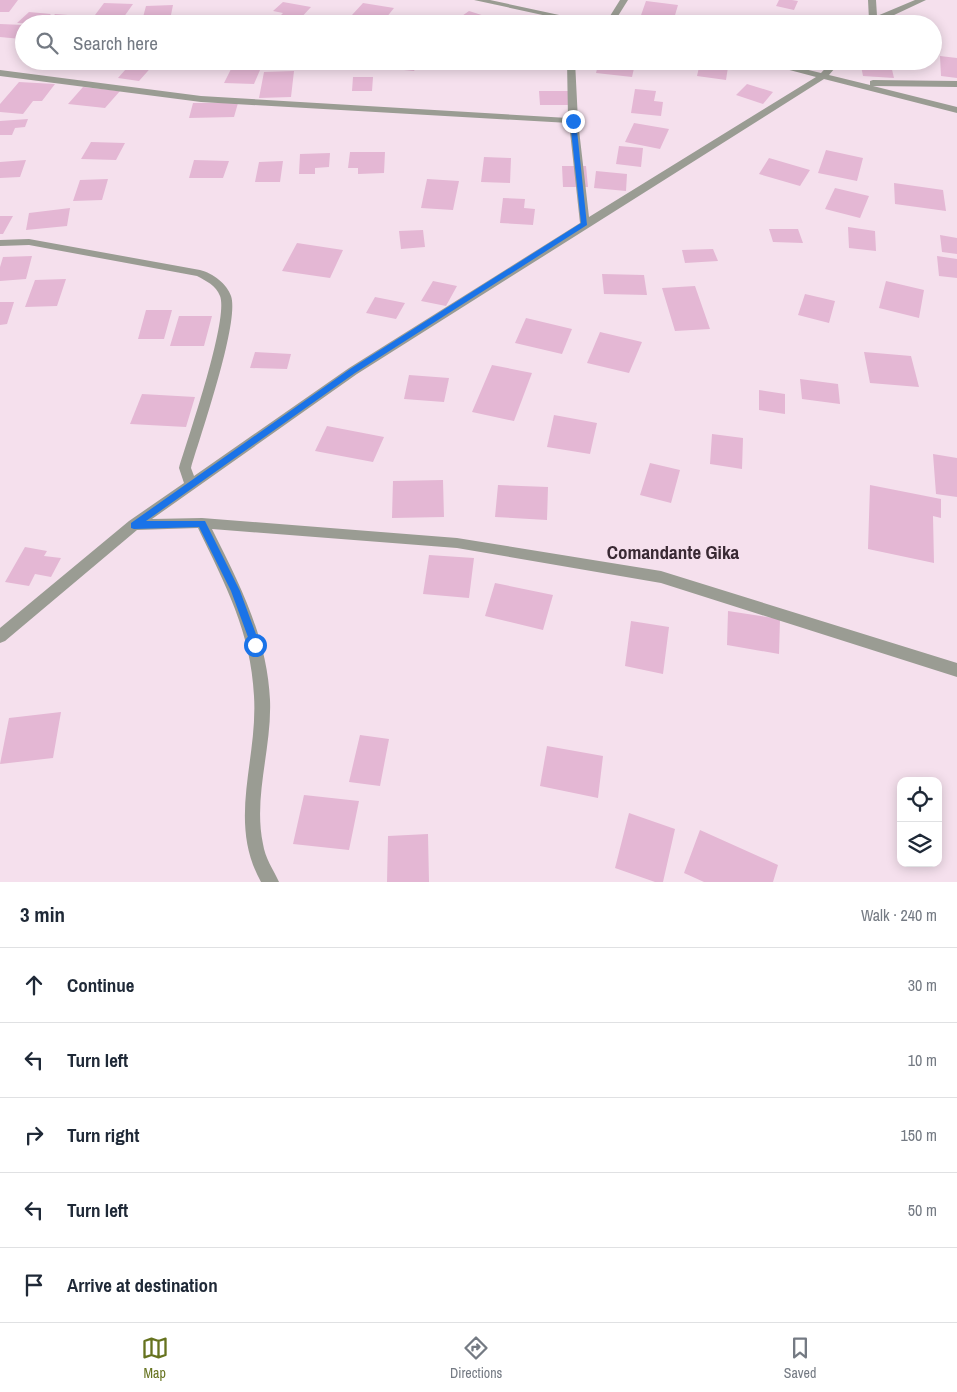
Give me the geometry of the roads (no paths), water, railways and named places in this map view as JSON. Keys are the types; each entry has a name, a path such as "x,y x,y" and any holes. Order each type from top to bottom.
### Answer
{"street":[{"path":"478,0 541,15"},
{"path":"615,15 624,0"},
{"path":"872,0 872,15"},
{"path":"888,15 922,0"},
{"path":"572,70 573,121 585,224"},
{"path":"798,70 957,110"},
{"path":"0,637 134,525 352,371 824,76 829,70"},
{"path":"0,73 201,100 573,121"},
{"path":"853,83 957,84"},
{"path":"0,244 29,242 200,273 218,284 226,297 225,321 216,360 185,468 191,485"},
{"path":"134,525 202,523 457,543 661,577 957,670"},
{"path":"202,523 235,591 255,645 262,714 253,808 254,846 270,882"}],"district":[{"name":"Comandante Gika","path":"673,552"}]}
